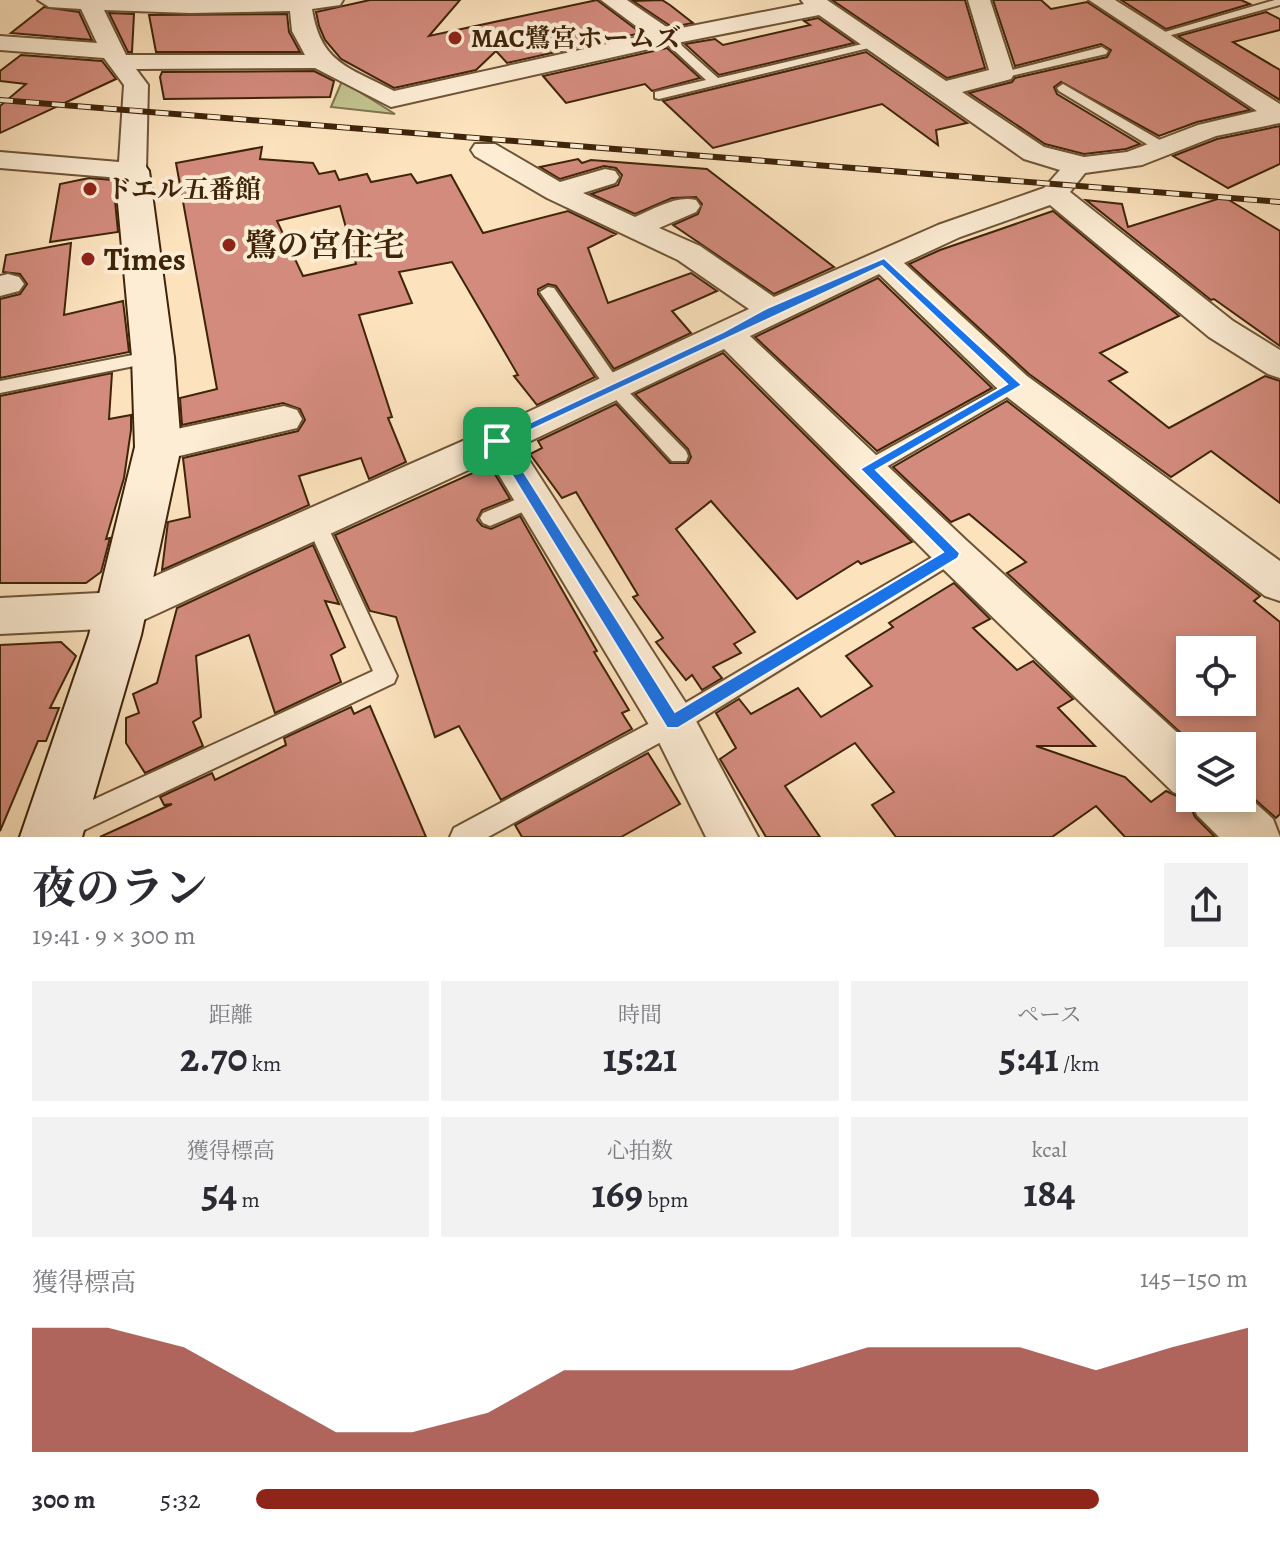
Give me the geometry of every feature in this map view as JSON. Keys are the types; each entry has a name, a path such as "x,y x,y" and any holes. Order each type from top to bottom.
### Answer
{"street":[{"path":"49,0 332,0"},
{"path":"612,0 667,38"},
{"path":"941,90 1002,74 979,0"},
{"path":"1100,0 1280,115"},
{"path":"51,834 122,610 158,447 153,357 132,171 136,85 115,56 88,1"},
{"path":"299,2 304,31 319,60 396,106 667,38 740,14 816,4 1034,153 1221,329 1280,366"},
{"path":"0,43 115,56 302,63 319,60"},
{"path":"0,616 122,610 614,387 772,310 1065,180 1165,149 1212,129 1280,115"},
{"path":"485,150 557,192 689,253 772,310"},
{"path":"0,160 132,171"},
{"path":"557,192 605,177"},
{"path":"634,228 686,206"},
{"path":"884,261 1015,385 1280,584"},
{"path":"728,334 953,553 1176,763"},
{"path":"158,447 284,419"},
{"path":"497,441 673,723 733,837"},
{"path":"1229,812 1255,837"}],"lane":[{"path":"1157,36 1280,2"},
{"path":"667,38 714,81"},
{"path":"659,95 875,45"},
{"path":"1002,74 1102,51"},
{"path":"1063,88 1165,149"},
{"path":"548,292 614,387 679,456"},
{"path":"0,387 153,357"},
{"path":"867,469 1015,385"},
{"path":"490,518 534,499"},
{"path":"51,834 386,676 316,523"},
{"path":"463,837 673,723 953,553"}],"green space":[{"path":"342,81 395,114 331,107"}],"building":[{"path":"370,0 460,0 429,36 597,0 641,33 507,63 496,51 476,70 394,88 341,59 325,40 319,26 316,12"},
{"path":"662,0 693,23 672,27 633,1"},
{"path":"832,0 965,0 985,68 947,78"},
{"path":"993,0 1041,0 1051,9 1087,2 1250,110 1197,122 1159,136 1061,82 1054,87 1057,94 1140,144 1126,149 1084,154 1045,144 969,93 1012,82 1015,78 1107,57 1111,50 1101,44 1015,66"},
{"path":"1121,0 1241,0 1250,4 1166,29"},
{"path":"44,7 79,12 92,40 11,33"},
{"path":"1266,12 1280,19 1280,30 1233,42 1280,70 1280,100 1178,36"},
{"path":"109,13 134,14 132,52 128,52"},
{"path":"287,14 289,32 300,52 156,52 149,15"},
{"path":"818,18 854,43 719,75 685,44 715,39 723,45 810,25 804,21"},
{"path":"667,48 700,78 652,91 645,84 566,103 543,76"},
{"path":"866,52 967,123 936,130 938,145 882,104 713,148 663,101"},
{"path":"21,55 102,61 116,79 0,133 0,106 26,84 0,81 0,71"},
{"path":"314,71 334,81 330,97 164,99 160,77 162,72"},
{"path":"1280,126 1280,164 1228,188 1173,156 1217,139"},
{"path":"262,147 260,159 313,163 319,174 335,171 339,180 367,174 371,182 411,174 417,183 451,175 483,233 568,211 616,234 588,248 608,303 691,273 717,291 672,311 691,333 614,369 556,286 548,284 538,289 538,294 595,377 537,405 514,376 518,375 452,262 399,272 412,303 359,315 392,417 388,418 406,462 369,479 361,458 299,476 309,505 162,570 168,522 190,517 183,458 298,431 305,420 300,409 283,403 182,425 180,398 217,389 176,163","holes":["340,206 356,264 303,276 277,221"]},
{"path":"578,159 582,163 591,160 707,169 834,267 774,294 673,225 698,214 702,204 696,197 672,198 635,214 591,194 618,185 622,175 616,168 604,166 560,179 540,167"},
{"path":"89,178 113,180 118,232 50,242 60,184"},
{"path":"1224,197 1280,231 1280,346 1214,299 1211,300 1086,200 1122,204 1128,227"},
{"path":"1053,211 1179,316 1100,353 1127,372 1109,381 1169,428 1265,376 1280,381 1280,503 1211,451 1171,477 1029,374 909,264 940,250"},
{"path":"71,243 64,315 123,301 129,352 0,378 0,299 20,294 27,284 20,274 3,272 6,255"},
{"path":"878,278 992,388 877,451 755,337"},
{"path":"723,353 912,542 861,564 858,561 797,599 711,501 676,529 755,632 734,644 741,653 713,667 722,678 702,690 692,675 686,680 656,642 663,638 633,597 638,595 576,492 562,498 530,454 542,448 538,441 616,404 670,463 688,463 691,457 688,449 635,394"},
{"path":"112,373 109,419 131,415 131,430 124,478 106,539 110,538 101,572 86,583 0,583 0,396"},
{"path":"1007,401 1260,596 1254,601 1280,622 1280,814 1276,818 1256,800 1256,732 1180,732 1007,573 1026,562 969,514 951,522 893,467"},
{"path":"486,467 489,472 493,471 510,499 482,510 477,520 491,529 520,516 629,710 622,713 632,729 501,800 459,726 435,737 396,617 370,611 335,535"},
{"path":"313,545 339,604 325,601 345,647 331,655 341,682 275,713 249,635 196,656 201,717 193,722 203,746 145,773 126,743 126,718 139,713 133,694 157,683 177,608"},
{"path":"954,583 990,619 973,628 1017,670 1033,661 1073,699 1058,708 1095,746 1036,746 1125,777 1151,802 1166,791 1176,796 1176,812 1193,812 1215,837 1125,837 1096,806 1052,837 896,837 872,805 894,792 855,743 785,786 820,837 766,837 720,759 736,748 716,713 739,699 751,714 798,688 821,717 872,686 846,656 893,627 889,623"},
{"path":"61,642 76,656 50,708 59,708 46,741 38,741 0,831 0,645"},
{"path":"370,706 426,837 100,837 172,804 164,805 160,797 212,773 215,780 286,745 284,738 351,707 354,714"},
{"path":"648,753 680,804 621,837 522,837 515,825"}],"railway":[{"path":"0,100 1280,202"}],"place":[{"name":"MAC鷺宮ホームズ","path":"455,38"},
{"name":"ドエル五番館","path":"90,189"},
{"name":"鷺の宮住宅","path":"229,245"},
{"name":"Times","path":"88,259"}],"route":[{"path":"884,261 1015,385 867,469 953,553 673,723 497,441 728,334 772,310 884,261"}]}
